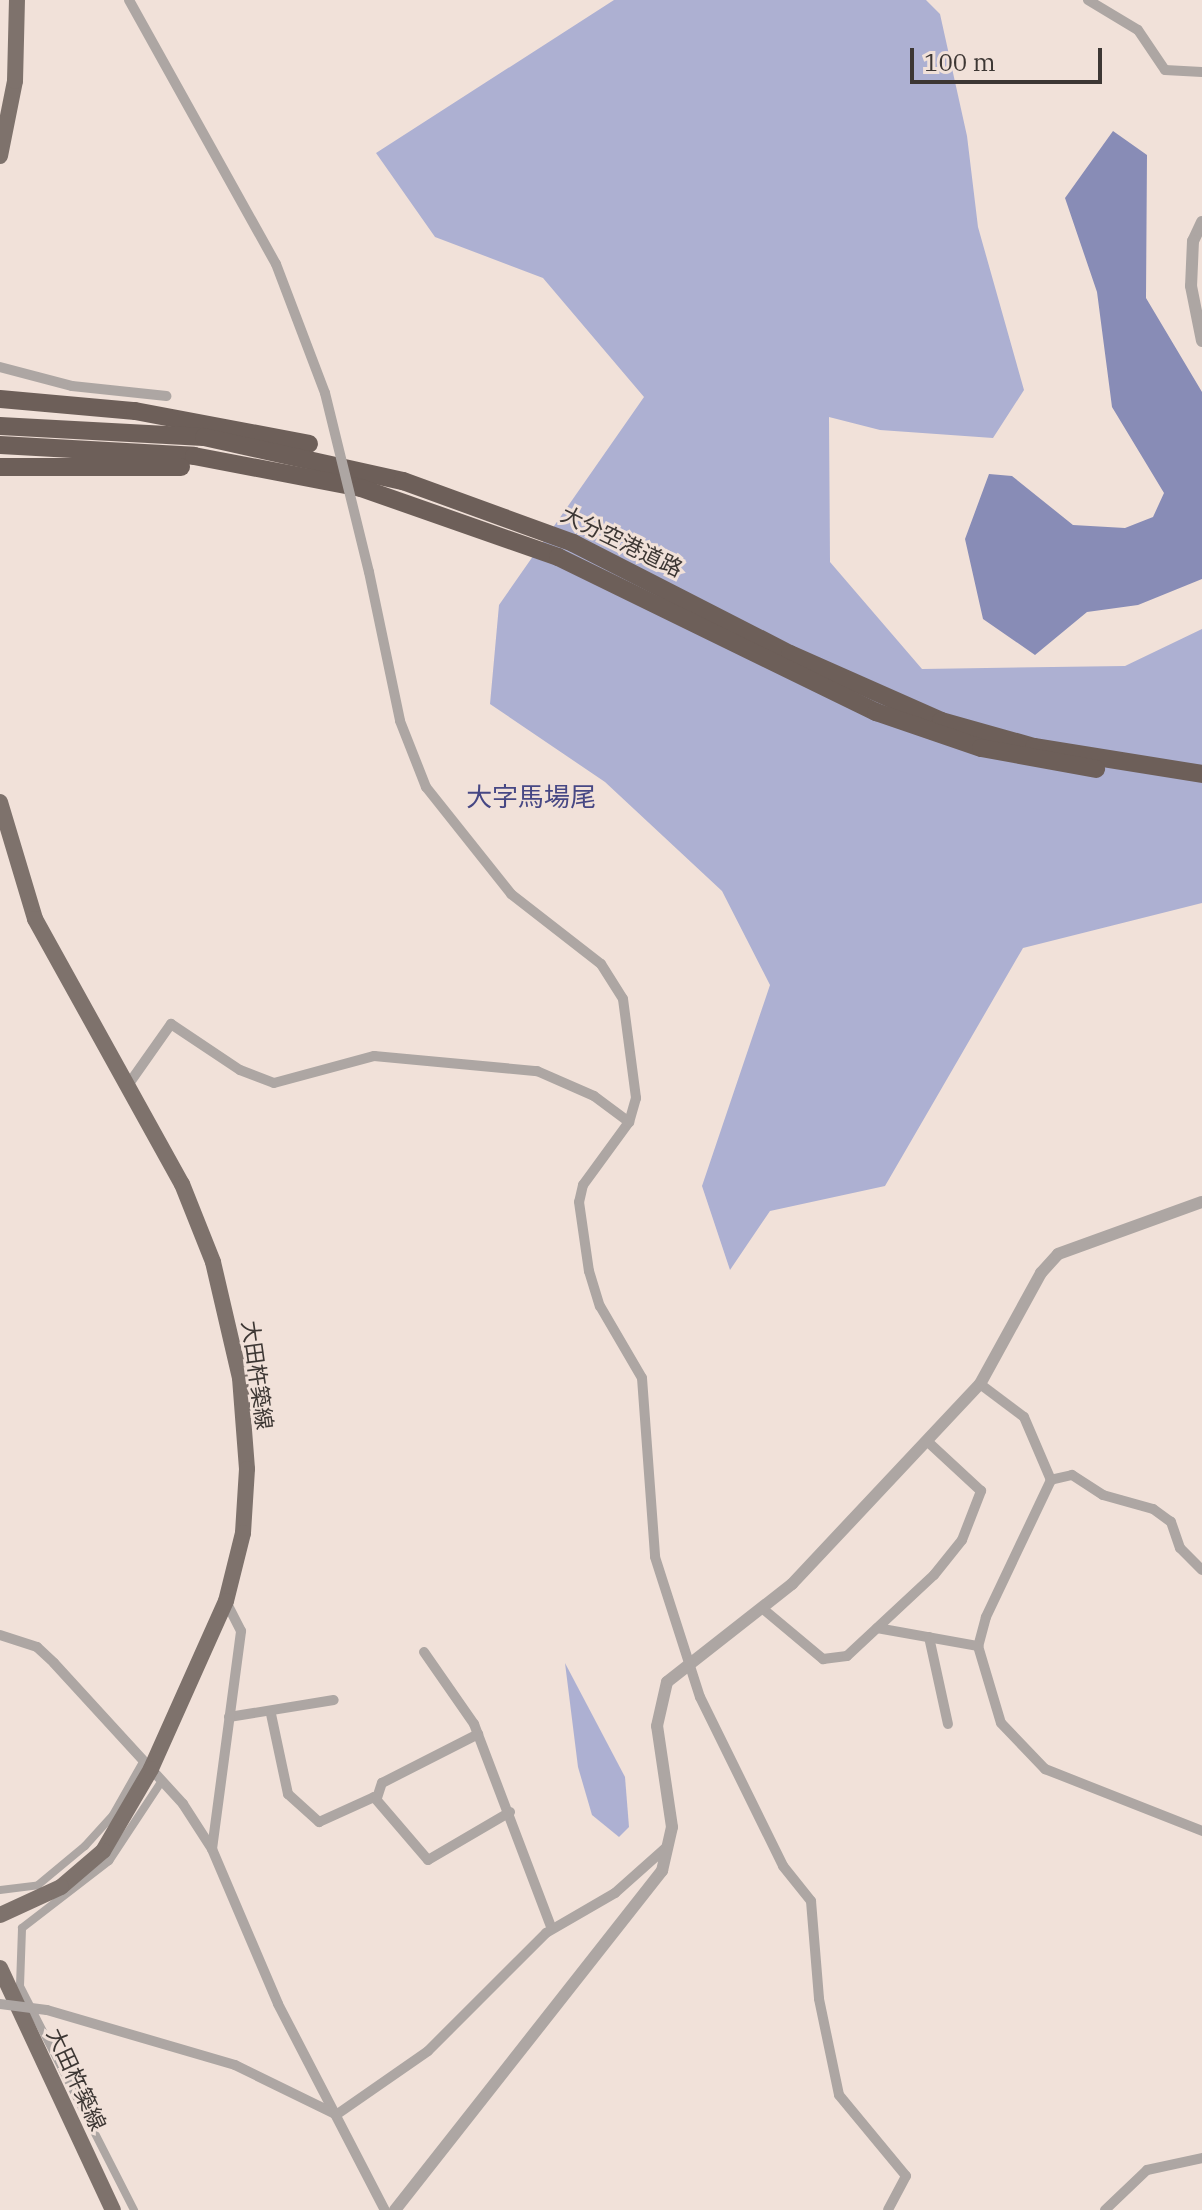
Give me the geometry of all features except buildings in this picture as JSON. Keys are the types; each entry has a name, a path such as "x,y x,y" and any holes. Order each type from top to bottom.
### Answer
{"highway":[{"path":"0,399 149,413 310,444 529,524"},
{"name":"大分空港道路","path":"0,426 113,428 248,444 403,481 529,524 856,686 941,721 1034,747 1202,777"},
{"name":"大分空港道路","path":"0,445 194,456 361,488 558,557 837,695 954,741 1077,767 1202,777"},
{"path":"2,467 168,465 361,488"}],"main road":[{"path":"0,156 15,81 17,0"},
{"name":"大田杵築線","path":"0,802 35,919 182,1184 213,1262 240,1378 247,1469 243,1533 226,1601 152,1771 103,1851 61,1887 0,1915"},
{"name":"大田杵築線","path":"0,1968 113,2210"}],"street":[{"path":"129,0 276,264 325,393 369,572 400,721 426,787 511,894 612,974 634,1048 636,1098 629,1122 583,1185 582,1226 600,1306 642,1378 655,1557 715,1729 746,1780 783,1866 811,1901 819,1999 839,2095 906,2176 888,2210"},
{"path":"1088,0 1138,30 1165,70 1202,72"},
{"path":"1202,222 1193,241 1191,286 1202,341"},
{"path":"0,367 72,386 166,396"},
{"path":"128,1085 171,1024 240,1070 274,1083 374,1056 537,1071 594,1096 629,1122"},
{"path":"395,2210 634,1914 662,1871 672,1827 659,1702 667,1682 690,1657 762,1608 980,1384 1041,1273 1058,1254 1202,1202"},
{"path":"980,1384 1024,1417 1051,1480 986,1617 978,1646 996,1714 1045,1769 1202,1831"},
{"path":"762,1608 823,1659 847,1656 934,1575 962,1540 979,1504 981,1491 927,1441"},
{"path":"1051,1480 1072,1475 1103,1495 1153,1509 1171,1522 1180,1548 1202,1570"},
{"path":"212,1849 241,1631 226,1601"},
{"path":"877,1628 978,1646"},
{"path":"0,1635 37,1647 152,1771 212,1849 278,2004 385,2210"},
{"path":"929,1637 948,1724"},
{"path":"424,1652 478,1734 552,1929"},
{"path":"229,1717 271,1714 334,1700"},
{"path":"271,1714 288,1794 319,1822 377,1798 382,1783 478,1734"},
{"path":"0,1890 38,1885 85,1846 152,1771"},
{"path":"134,2210 20,1986 22,1928 109,1861 152,1771"},
{"path":"377,1798 428,1860 510,1812"},
{"path":"336,2115 428,2051 552,1929 615,1893 668,1846"},
{"path":"0,2004 47,2010 235,2065 336,2115"},
{"path":"1105,2210 1147,2170 1202,2158"}],"shaded area":[{"path":"614,0 926,0 940,14 967,136 978,227 1024,390 993,438 880,430 829,417 830,562 922,669 1125,666 1202,629 1202,903 1023,948 885,1186 770,1211 730,1270 702,1186 770,985 722,891 605,782 490,704 499,605 644,397 543,278 435,237 376,153"},
{"path":"1113,131 1147,155 1146,298 1202,392 1202,579 1138,605 1087,612 1035,655 983,619 965,539 989,474 1012,476 1073,525 1125,528 1153,517 1164,493 1112,407 1097,292 1065,198"},
{"path":"565,1663 625,1777 629,1827 619,1837 592,1815 578,1767"}],"district":[{"name":"大字馬場尾","path":"531,797"}]}
